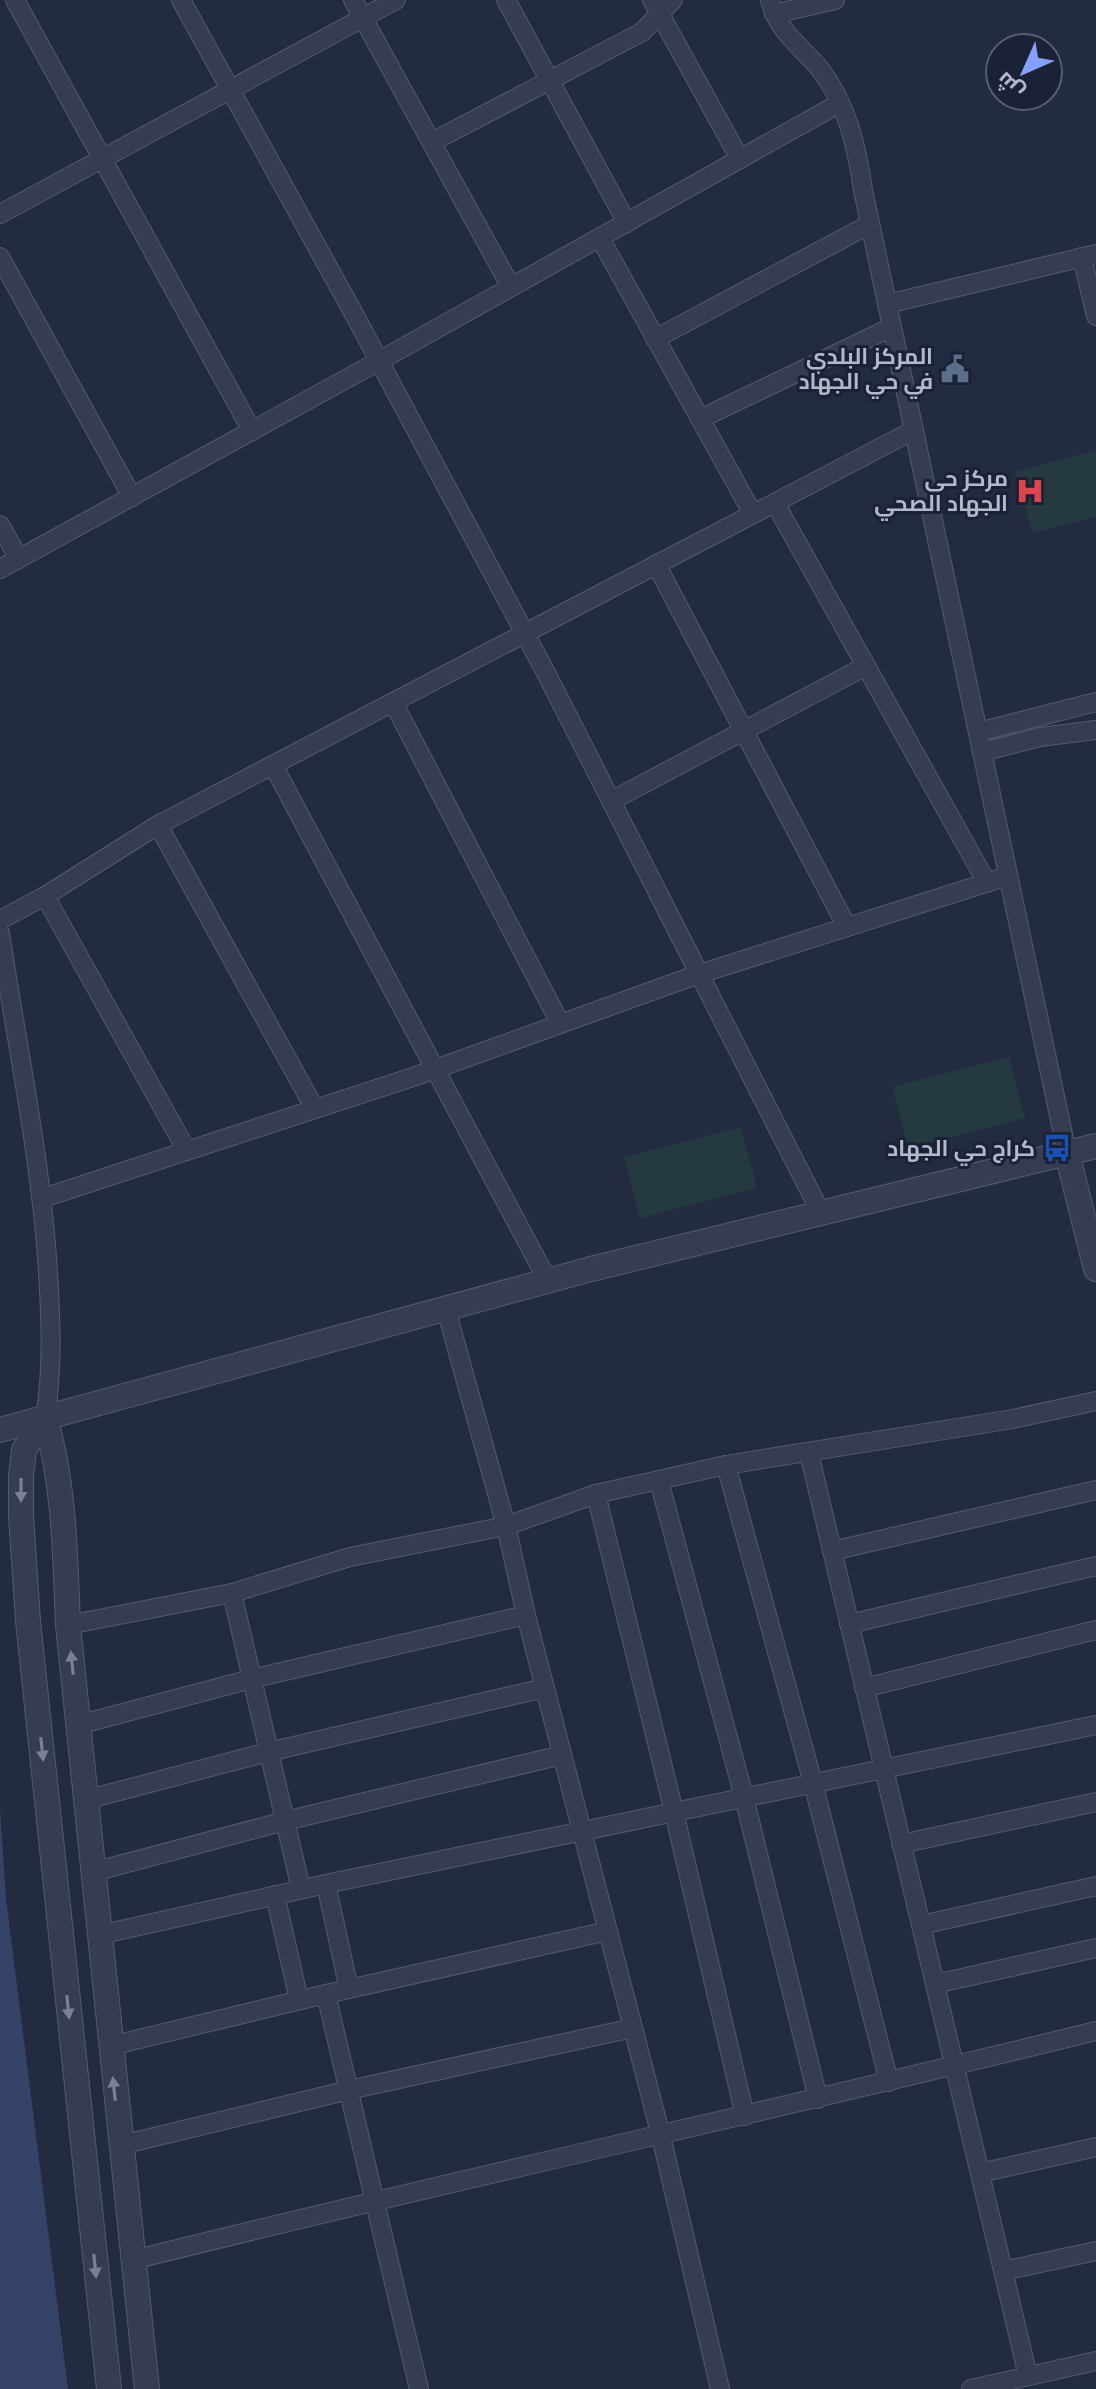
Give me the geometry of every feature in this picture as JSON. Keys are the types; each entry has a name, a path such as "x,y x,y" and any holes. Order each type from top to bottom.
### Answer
{"street":[{"path":"15,0 252,431"},
{"path":"181,0 524,633 821,1213"},
{"path":"353,0 511,287"},
{"path":"0,214 396,0"},
{"path":"506,0 627,223"},
{"path":"833,0 772,7 787,37 818,67 830,84 849,123 859,159 870,224 1067,1153 1096,1269"},
{"path":"432,142 642,32 661,4 740,159"},
{"path":"0,569 840,103"},
{"path":"655,339 870,224"},
{"path":"600,238 753,514"},
{"path":"887,304 1089,256 1096,316"},
{"path":"0,257 132,497"},
{"path":"700,419 892,327"},
{"path":"0,920 45,896 158,825 914,430"},
{"path":"775,503 987,883"},
{"path":"0,525 19,559"},
{"path":"656,564 847,927"},
{"path":"611,801 866,666"},
{"path":"393,702 560,1023"},
{"path":"978,732 1096,702"},
{"path":"982,752 1040,737 1096,730"},
{"path":"273,765 548,1281"},
{"path":"158,825 315,1109"},
{"path":"43,1198 435,1069 699,974 1008,876"},
{"path":"45,896 187,1151"},
{"path":"0,933 43,1198 52,1325 51,1383 45,1418 24,1450 21,1516 28,1621 109,2389"},
{"path":"0,1430 548,1281 1096,1146"},
{"path":"446,1309 506,1526 526,1615 661,2136 720,2389"},
{"path":"68,1625 232,1593 350,1557 506,1526 596,1494 726,1465 1013,1419 1096,1401"},
{"path":"45,1418 56,1454 63,1509 68,1625 147,2389"},
{"path":"809,1453 1028,2376"},
{"path":"726,1465 813,1783 889,2082"},
{"path":"659,1481 744,1797 818,2099"},
{"path":"832,1551 1096,1490"},
{"path":"596,1494 745,2116"},
{"path":"849,1624 1096,1566"},
{"path":"232,1593 301,1889"},
{"path":"78,1725 251,1679 526,1615"},
{"path":"864,1688 1096,1630"},
{"path":"85,1800 268,1752 545,1688"},
{"path":"99,1935 301,1889 1096,1725"},
{"path":"93,1872 285,1821 562,1755"},
{"path":"901,1844 1096,1802"},
{"path":"326,1884 349,1989"},
{"path":"921,1925 1096,1886"},
{"path":"275,1895 299,2000"},
{"path":"110,2046 608,1931"},
{"path":"935,1984 1096,1948"},
{"path":"326,1994 419,2389"},
{"path":"121,2145 349,2090 633,2028"},
{"path":"133,2260 374,2200 661,2136 1096,2031"},
{"path":"980,2173 1096,2147"},
{"path":"1003,2271 1096,2251"},
{"path":"971,2389 1096,2361"}],"shaded area":[{"path":"1096,450 1096,517 1032,533 1015,472"},
{"path":"1009,1057 1025,1118 908,1148 892,1087"},
{"path":"741,1127 757,1188 640,1218 624,1157"}],"water":[{"path":"0,1808 6,1898 68,2389 0,2389"}],"place":[{"name":"المركز البلدي في حي الجهاد","path":"955,369"},
{"name":"مركز حي الجهاد الصحي","path":"1030,491"},
{"name":"كراج حي الجهاد","path":"1057,1148"}]}
